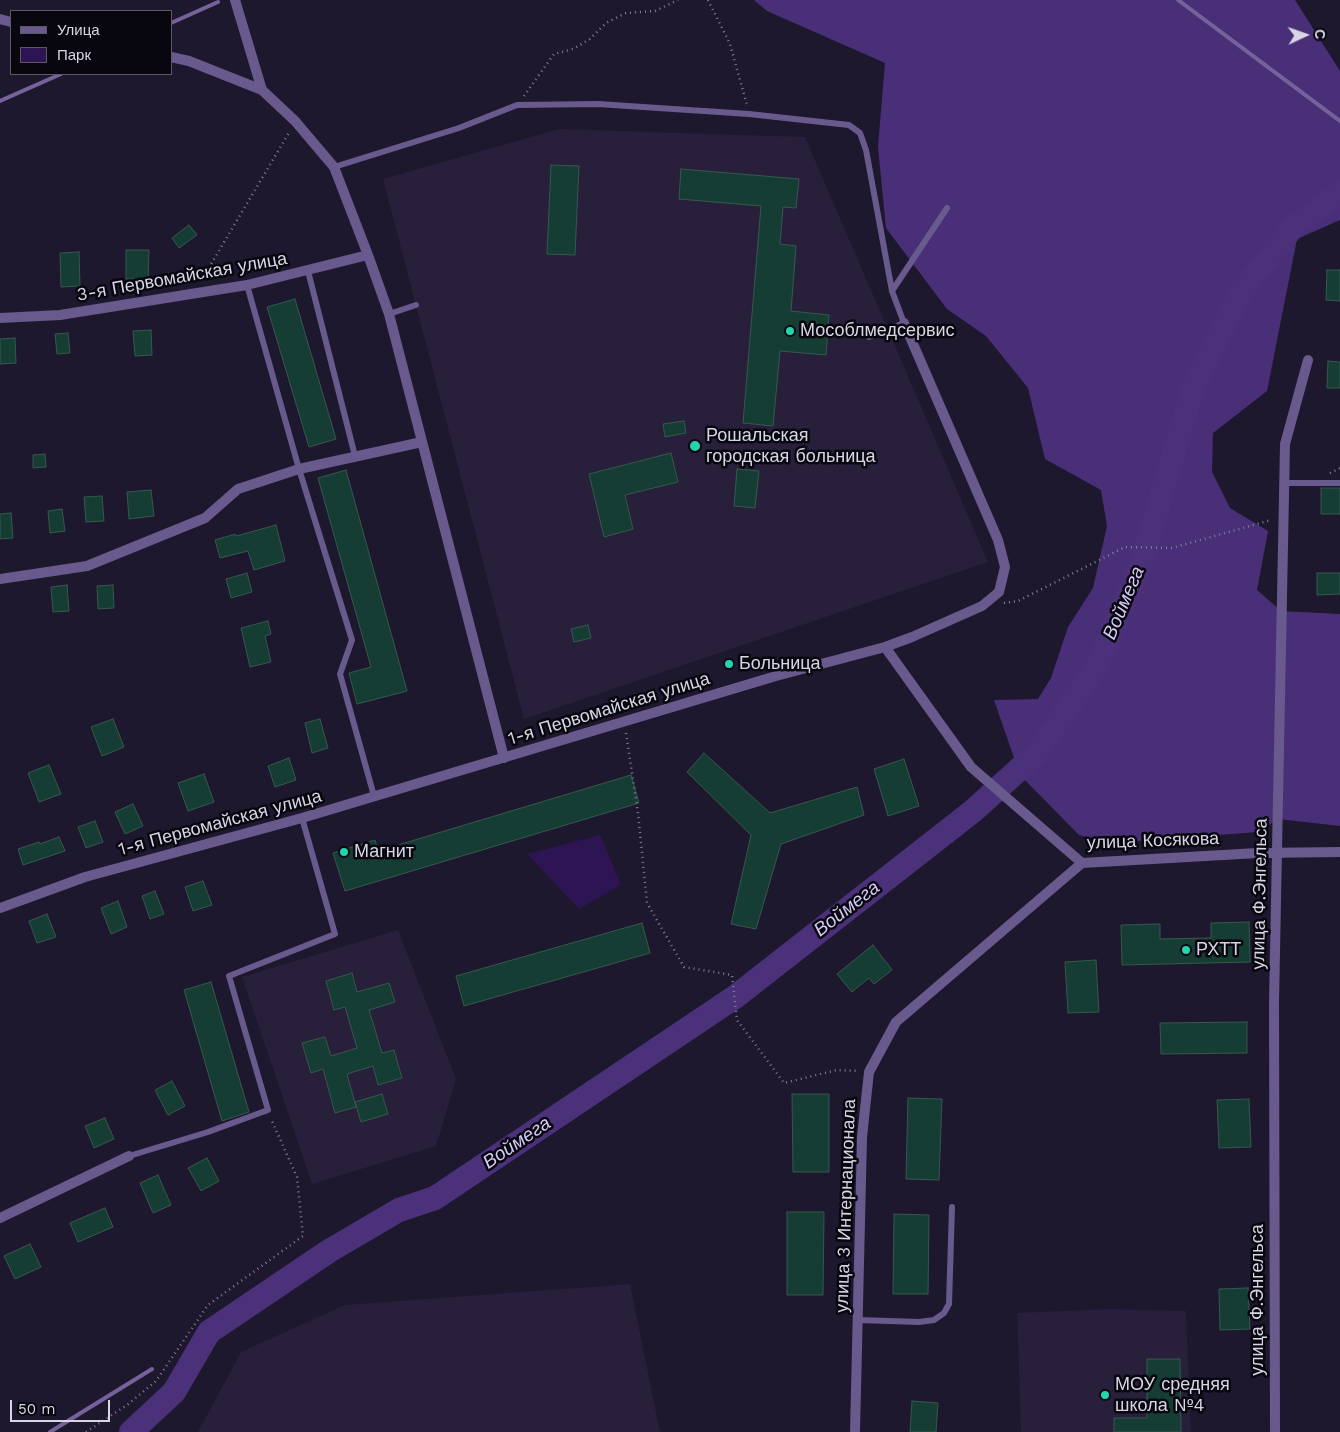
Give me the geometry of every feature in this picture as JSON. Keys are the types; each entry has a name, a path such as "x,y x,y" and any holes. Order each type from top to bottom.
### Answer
{"street":[{"path":"235,0 262,90"},
{"path":"172,57 189,61 262,90 295,121 334,167 389,314 504,758"},
{"name":"3-я Первомайская улица","path":"0,318 60,315 247,285 368,255"},
{"name":"1-я Первомайская улица","path":"0,908 85,877 302,818 776,676 885,647 982,606 999,592 1005,567 998,540 904,323"},
{"name":"улица Ф.Энгельса","path":"1275,1432 1274,1002 1285,444 1308,360"},
{"path":"0,579 87,566 205,518 238,489 299,468 422,442"},
{"name":"улица Косякова","path":"885,647 972,767 1082,863 1276,852 1340,852"},
{"name":"улица 3 Интернационала","path":"856,1432 862,1137 869,1072 896,1022 1082,863"},
{"path":"0,1218 129,1156"}],"lane":[{"path":"334,167 459,128 517,105 598,104 749,114 849,125 860,133 866,150 892,291 904,323 869,337"},
{"path":"892,291 947,208"},
{"path":"308,271 354,456"},
{"path":"247,285 299,468 352,640 340,674 374,796"},
{"path":"389,314 416,305"},
{"path":"1285,482 1340,483"},
{"path":"129,1156 208,1132 268,1110 229,976 334,934 302,818"},
{"path":"858,1320 919,1322 934,1320 944,1313 948,1304 952,1207"}],"path":[{"path":"517,105 554,54 573,49 590,39 606,23 626,13 655,11 678,0"},
{"path":"708,0 730,44 749,114"},
{"path":"195,292 295,121"},
{"path":"982,606 1018,601 1126,547 1172,548 1285,516"},
{"path":"624,722 638,813 647,903 684,967 732,975 737,1020 784,1083 837,1070 869,1072"},
{"path":"86,1432 126,1405 156,1381 208,1305 303,1236 297,1177 268,1110"}],"shaded area":[{"path":"754,0 1295,0 1340,71 1340,220 1297,239 1267,391 1213,433 1212,472 1230,508 1268,531 1257,590 1281,611 1340,614 1340,826 1278,819 1258,832 1111,843 1079,835 1020,775 994,700 1038,699 1051,678 1068,627 1093,588 1107,526 1101,490 1045,459 1028,388 986,336 947,309 886,228 878,147 885,63 767,11"},
{"name":"Рошальская городская больница","path":"559,129 805,137 988,562 524,719 383,179"},
{"path":"398,930 456,1079 436,1146 312,1184 242,977"},
{"path":"630,1284 660,1432 198,1432 241,1352 345,1305"},
{"name":"МОУ средняя школа №4","path":"1109,1309 1186,1311 1191,1432 1021,1432 1017,1313"}],"green space":[{"path":"600,835 621,885 579,909 527,854"}],"building":[{"path":"551,165 579,166 575,255 547,254"},
{"path":"681,169 799,179 796,208 783,207 780,244 796,246 791,311 829,315 826,355 780,351 773,426 743,423 761,206 679,199"},
{"path":"189,225 197,235 179,248 172,238"},
{"path":"126,250 149,250 148,279 126,279"},
{"path":"79,252 80,286 61,287 60,253"},
{"path":"1327,270 1340,270 1340,301 1326,300"},
{"path":"295,299 336,439 309,447 267,307"},
{"path":"151,330 152,355 135,356 133,331"},
{"path":"68,333 70,353 57,354 55,334"},
{"path":"15,338 16,363 0,364 0,339"},
{"path":"1328,361 1340,362 1340,388 1327,388"},
{"path":"684,421 686,433 665,437 663,424"},
{"path":"671,453 678,482 625,495 633,529 604,537 589,474"},
{"path":"45,454 46,467 33,468 33,455"},
{"path":"737,469 759,471 755,508 734,506"},
{"path":"346,470 407,691 357,704 349,673 371,667 318,478"},
{"path":"1321,488 1340,488 1340,514 1321,514"},
{"path":"151,490 154,516 129,519 127,492"},
{"path":"102,496 104,521 86,522 84,497"},
{"path":"62,509 65,531 50,533 48,511"},
{"path":"11,513 13,538 0,539 0,514"},
{"path":"276,525 285,561 254,570 248,551 220,558 215,540"},
{"path":"247,573 252,592 231,598 226,579"},
{"path":"1317,573 1340,573 1340,594 1317,595"},
{"path":"67,585 69,611 53,612 51,587"},
{"path":"113,585 114,608 98,609 97,586"},
{"path":"268,621 271,634 265,636 271,662 250,667 241,628"},
{"path":"588,625 591,638 574,642 571,629"},
{"path":"113,719 124,747 102,756 91,727"},
{"path":"320,719 328,748 312,753 305,723"},
{"path":"704,753 770,813 857,787 864,815 781,844 756,929 731,924 751,835 687,772"},
{"path":"289,758 296,780 275,787 268,766"},
{"path":"904,759 919,806 888,816 874,769"},
{"path":"49,765 61,794 39,802 28,773"},
{"path":"204,774 214,802 188,811 178,783"},
{"path":"631,775 639,803 345,891 333,853 375,840 378,851"},
{"path":"133,804 143,826 125,834 115,812"},
{"path":"95,821 103,842 86,848 78,827"},
{"path":"59,837 65,851 23,865 18,849"},
{"path":"203,881 212,905 193,911 185,887"},
{"path":"155,891 164,914 150,919 142,896"},
{"path":"118,901 127,927 111,934 101,908"},
{"path":"47,914 56,937 37,943 29,921"},
{"name":"РХТТ","path":"1249,922 1250,962 1122,965 1121,925 1160,924 1160,939 1211,938 1211,923"},
{"path":"642,923 650,953 464,1006 456,976"},
{"path":"873,945 892,970 874,984 869,978 852,992 837,974"},
{"path":"1096,960 1099,1012 1068,1013 1065,962"},
{"path":"352,973 357,992 389,983 395,1002 369,1010 382,1053 394,1050 402,1078 378,1085 373,1066 347,1074 356,1107 335,1113 323,1069 311,1073 302,1043 325,1037 331,1056 357,1048 345,1007 334,1010 326,981"},
{"path":"211,982 249,1112 222,1121 184,990"},
{"path":"1247,1022 1247,1053 1161,1054 1160,1023"},
{"path":"172,1081 185,1106 168,1115 155,1090"},
{"path":"382,1094 388,1114 361,1122 355,1102"},
{"path":"792,1094 829,1094 829,1172 793,1172"},
{"path":"908,1098 942,1099 939,1180 906,1179"},
{"path":"1249,1099 1251,1147 1219,1148 1217,1100"},
{"path":"105,1118 114,1139 94,1148 85,1126"},
{"path":"207,1158 219,1181 201,1191 188,1168"},
{"path":"158,1175 171,1205 153,1213 140,1183"},
{"path":"105,1208 113,1227 78,1242 70,1223"},
{"path":"787,1212 824,1212 823,1295 787,1295"},
{"path":"894,1214 929,1215 928,1294 893,1294"},
{"path":"30,1244 41,1267 15,1279 4,1256"},
{"path":"1248,1288 1250,1329 1220,1330 1219,1289"},
{"path":"1147,1359 1180,1359 1181,1432 1114,1432 1114,1418 1147,1418"},
{"path":"912,1401 938,1403 936,1432 910,1432"}],"waterway":[{"path":"1178,0 1340,121"},
{"path":"172,23 218,2"},
{"path":"0,101 59,75"},
{"name":"Воймега","path":"131,1432 174,1392 209,1332 329,1251 399,1210 435,1198 735,997 973,811 1036,754 1096,668 1141,564 1194,385 1242,291 1292,228 1340,192"},
{"path":"50,1432 152,1369"}],"place":[{"name":"Мособлмедсервис","path":"790,331"},
{"name":"Рошальская городская больница","path":"695,446"},
{"name":"Больница","path":"729,664"},
{"name":"Магнит","path":"344,852"},
{"name":"РХТТ","path":"1186,950"},
{"name":"МОУ средняя школа №4","path":"1105,1395"}]}
